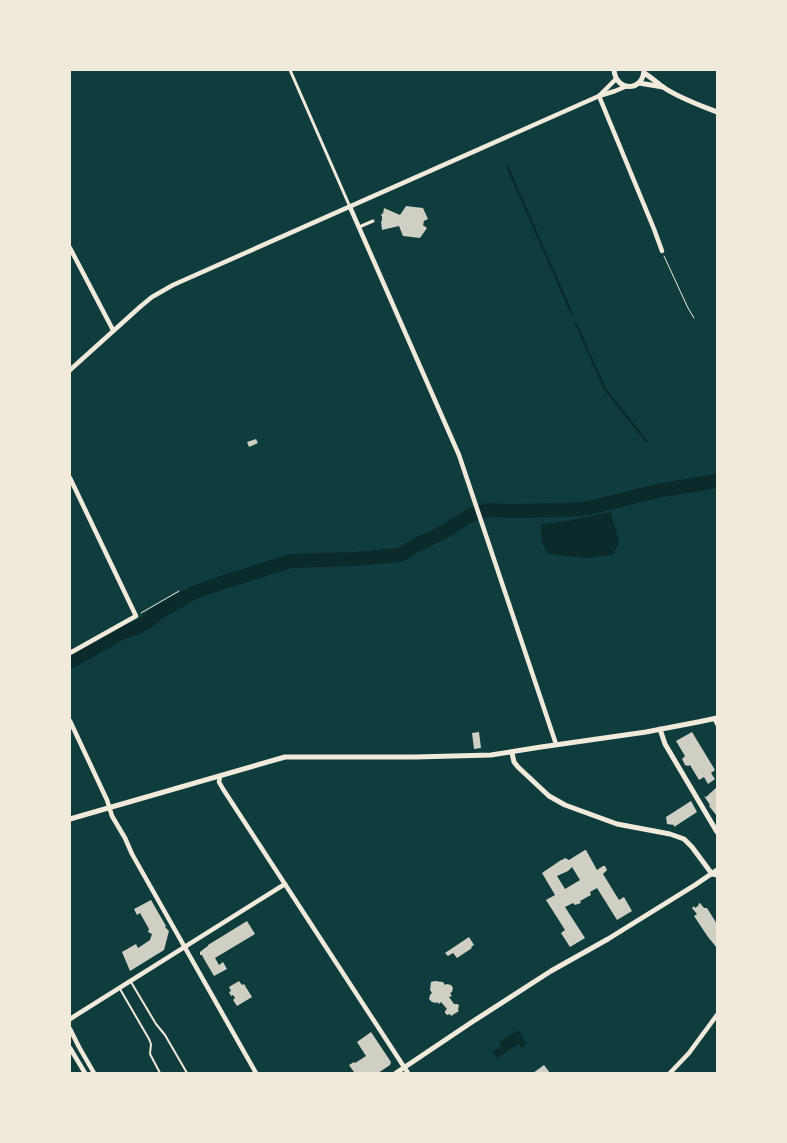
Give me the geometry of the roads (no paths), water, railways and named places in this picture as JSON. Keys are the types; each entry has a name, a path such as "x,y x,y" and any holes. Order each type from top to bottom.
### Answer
{"street":[{"path":"290,70 452,438 556,744"},
{"path":"614,70 616,79 620,84 627,86"},
{"path":"639,83 644,72 663,87 717,112"},
{"path":"599,96 616,79"},
{"path":"70,370 113,330 161,291 599,96 639,83 663,87"},
{"path":"599,96 662,251"},
{"path":"358,227 373,221"},
{"path":"70,248 113,330"},
{"path":"70,478 136,616 70,653"},
{"path":"70,819 285,757 471,757 512,753 526,749 660,729 716,718 717,725"},
{"path":"70,721 112,816 256,1073"},
{"path":"660,729 663,740 717,832"},
{"path":"512,753 514,762 518,767 549,796 565,805 617,824 670,834 684,839 714,875"},
{"path":"220,776 219,782 406,1070"},
{"path":"396,1073 406,1070 472,1022 544,976 714,875 717,870"},
{"path":"70,1019 285,884"},
{"path":"670,1073 717,1015"},
{"path":"70,1029 78,1047 94,1073"},
{"path":"70,1048 86,1073"}],"lane":[{"path":"131,982 187,1073"},
{"path":"119,989 150,1039 151,1056 160,1073"}],"water":[{"path":"611,512 619,542 613,555 587,558 548,554 541,541 541,524"},
{"path":"518,1030 527,1044 521,1048 519,1044 497,1058 492,1052 501,1046 500,1042"}],"waterway":[{"path":"507,166 572,314"},
{"path":"576,324 605,389 647,442"},
{"path":"70,662 125,631 144,624 156,614 193,593 291,561 399,555 440,534 471,515 487,510 567,510 589,508 657,491 717,481"}]}
